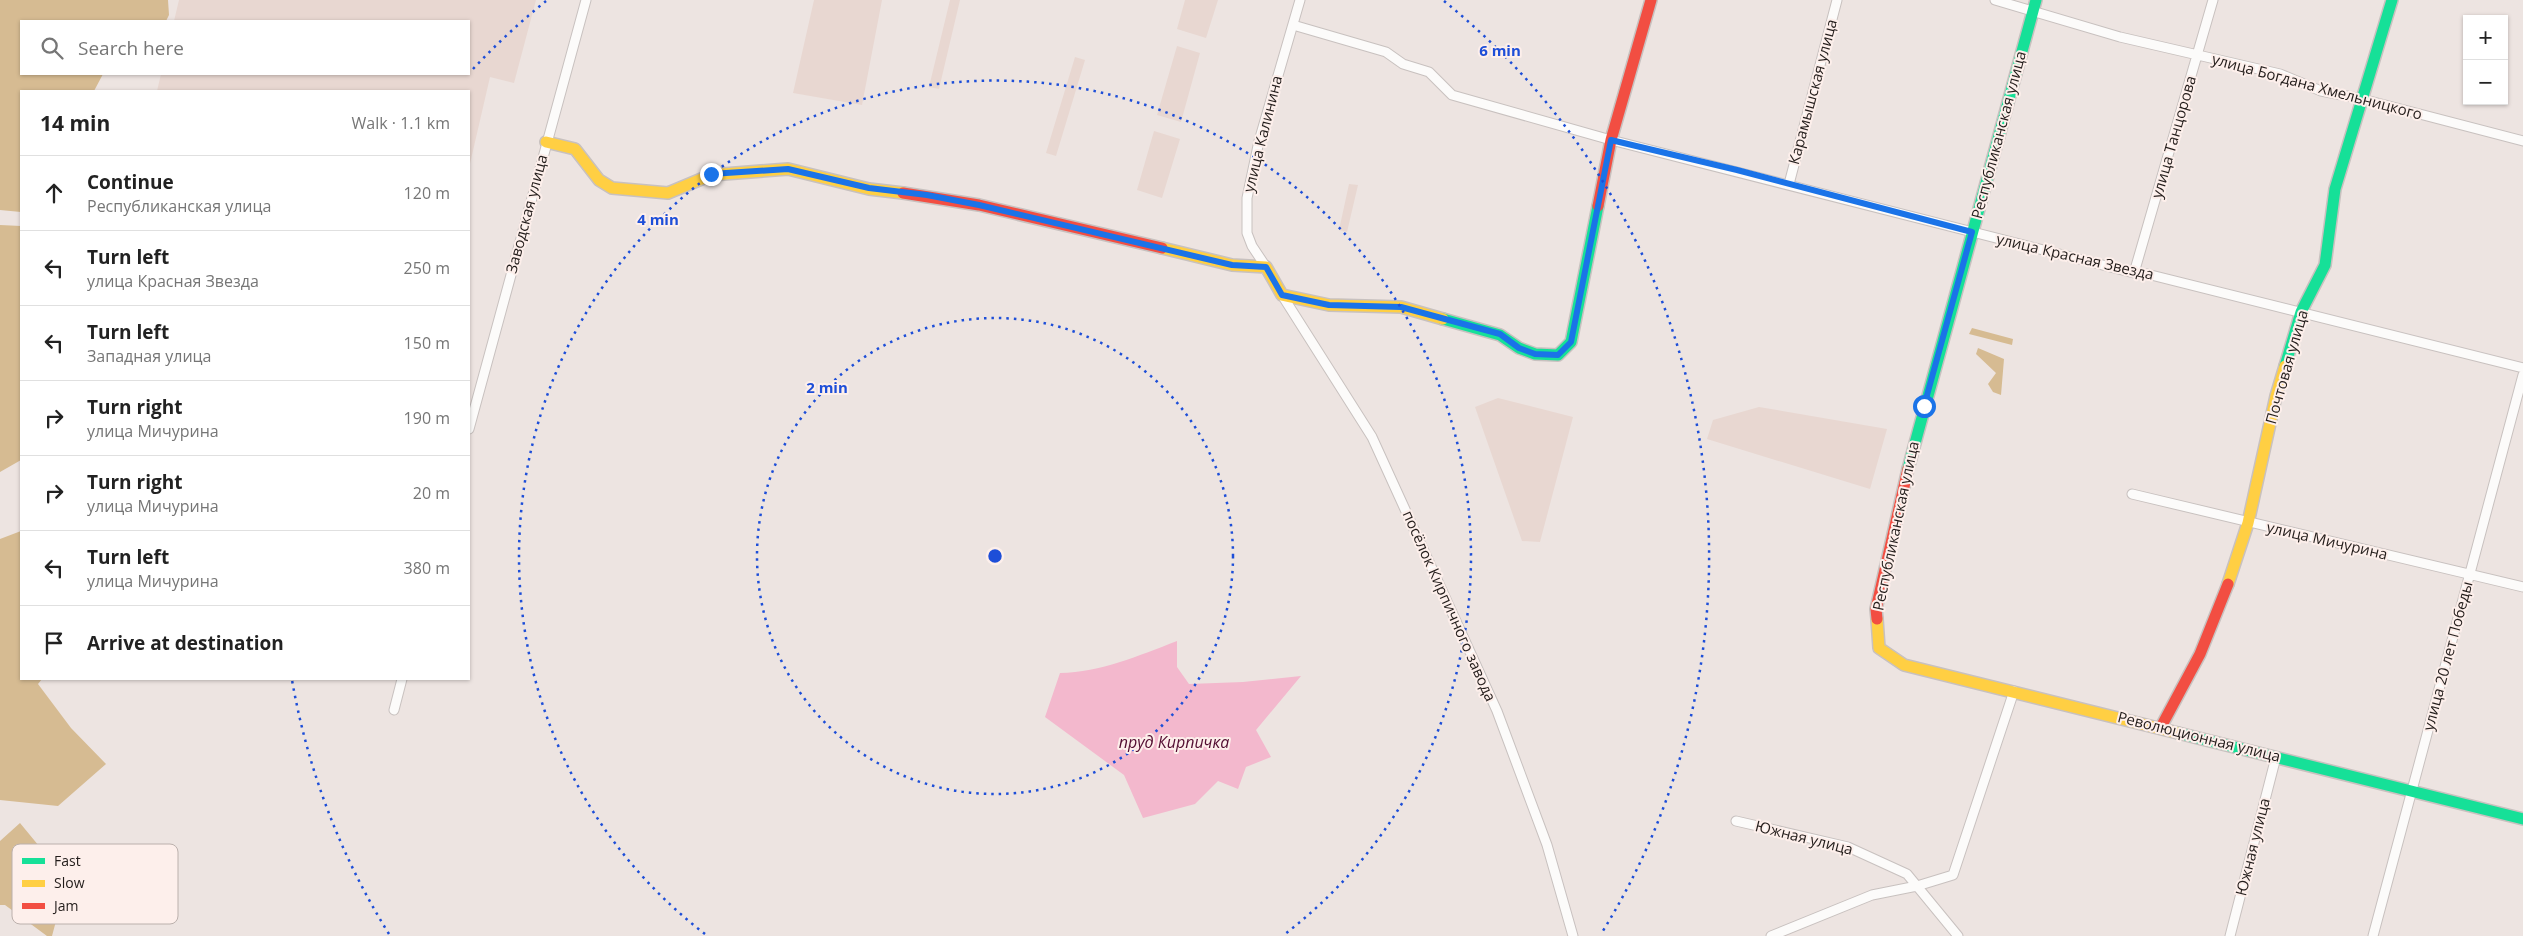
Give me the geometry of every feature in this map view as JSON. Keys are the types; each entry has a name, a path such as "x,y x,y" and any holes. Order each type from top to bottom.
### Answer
{"street":[{"name":"Заводская улица","path":"470,424 586,0"},
{"name":"улица Калинина","path":"1266,267 1252,246 1247,233 1247,198 1259,140 1300,0"},
{"path":"546,142 575,149 599,180 612,188 668,193 711,174 788,169 869,188 927,195 979,205 1232,265 1266,267 1282,295 1329,305 1401,307 1500,334 1519,348 1535,354 1558,355 1571,342 1611,140 1652,0"},
{"name":"Карамышская улица","path":"1789,184 1837,0"},
{"name":"улица Богдана Хмельницкого","path":"1995,0 2034,5 2120,37 2197,57 2280,74 2321,91 2362,99 2523,141"},
{"name":"улица Танцорова","path":"2134,273 2213,0"},
{"name":"Почтовая улица","path":"2161,727 2200,654 2226,589 2248,523 2276,396 2301,312 2325,265 2335,189 2392,0"},
{"name":"Республиканская улица","path":"1879,648 1876,609 1917,429 2034,5"},
{"name":"улица Красная Звезда","path":"1293,25 1386,52 1403,64 1429,72 1452,95 1611,140 2134,273 2147,274 2523,368"},
{"name":"посёлок Кирпичного завода","path":"1282,295 1372,437 1481,675 1497,711 1547,845 1573,936"},
{"name":"улица 20 лет Победы","path":"2373,936 2523,375"},
{"name":"улица Мичурина","path":"2132,494 2523,587"},
{"name":"Революционная улица","path":"1879,648 1904,664 2523,819"},
{"path":"394,710 402,680"},
{"path":"1771,936 1872,895 1916,886 1953,874 2014,691"},
{"name":"Южная улица","path":"2230,936 2276,757"},
{"name":"Южная улица","path":"1736,821 1848,846 1907,874 1958,936"}],"shaded area":[{"path":"0,0 168,0 169,15 166,20 20,20 20,75 102,75 95,90 20,90 20,212 0,210"},
{"path":"179,0 536,0 514,83 490,77 470,164 470,90 157,90 161,75 470,75 470,20 174,20"},
{"path":"814,0 882,0 862,105 793,93"},
{"path":"950,0 960,0 939,89 929,87"},
{"path":"1185,0 1218,0 1206,38 1177,29"},
{"path":"1177,46 1200,53 1181,122 1157,115"},
{"path":"1075,57 1085,60 1056,156 1046,153"},
{"path":"1154,131 1180,139 1162,198 1137,190"},
{"path":"1349,184 1358,185 1347,232 1339,230"},
{"path":"0,225 20,226 20,461 0,472"},
{"path":"1972,328 2013,339 2012,345 1969,334"},
{"path":"1978,348 2004,359 2001,395 1993,392 1988,384 1996,373 1976,354"},
{"path":"1498,398 1573,417 1540,542 1522,541 1475,407"},
{"path":"1759,407 1887,429 1870,489 1707,439 1713,420"},
{"path":"20,531 20,680 41,680 38,684 71,728 106,764 58,806 0,800 0,539"},
{"path":"20,823 37,844 12,844 12,910 5,905 0,905 0,841"},
{"path":"31,924 55,924 52,936 47,936"}],"water":[{"name":"пруд Кирпичка","path":"1177,641 1177,667 1189,684 1243,682 1301,676 1256,730 1271,757 1246,767 1238,789 1218,781 1195,804 1143,818 1124,775 1045,717 1060,673 1090,670 1105,666"}],"traffic: fast":[{"path":"1908,469 2036,0"},
{"path":"2285,366 2301,312 2325,265 2335,189 2392,0"},
{"path":"1443,319 1500,335 1519,348 1535,354 1558,355 1571,342 1598,206"},
{"path":"2178,733 2523,819"}],"traffic: slow":[{"path":"546,142 575,149 599,180 612,188 668,193 711,175 788,169 869,189 903,193"},
{"path":"1162,248 1232,265 1266,267 1282,295 1329,305 1401,307 1443,319"},
{"path":"2228,584 2248,523 2276,396 2285,366"},
{"path":"1877,619 1879,648 1904,665 2178,733"}],"traffic: jam":[{"path":"1598,206 1611,140 1651,0"},
{"path":"903,193 979,205 1162,248"},
{"path":"1877,619 1876,609 1908,469"},
{"path":"2161,727 2200,654 2228,584"}],"route":[{"path":"711,174 788,169 869,188 927,195 979,205 1232,265 1266,267 1282,295 1329,305 1401,307 1462,322 1500,334 1519,348 1535,354 1558,355 1571,342 1611,140 1737,170 1972,232 1924,406"}]}
